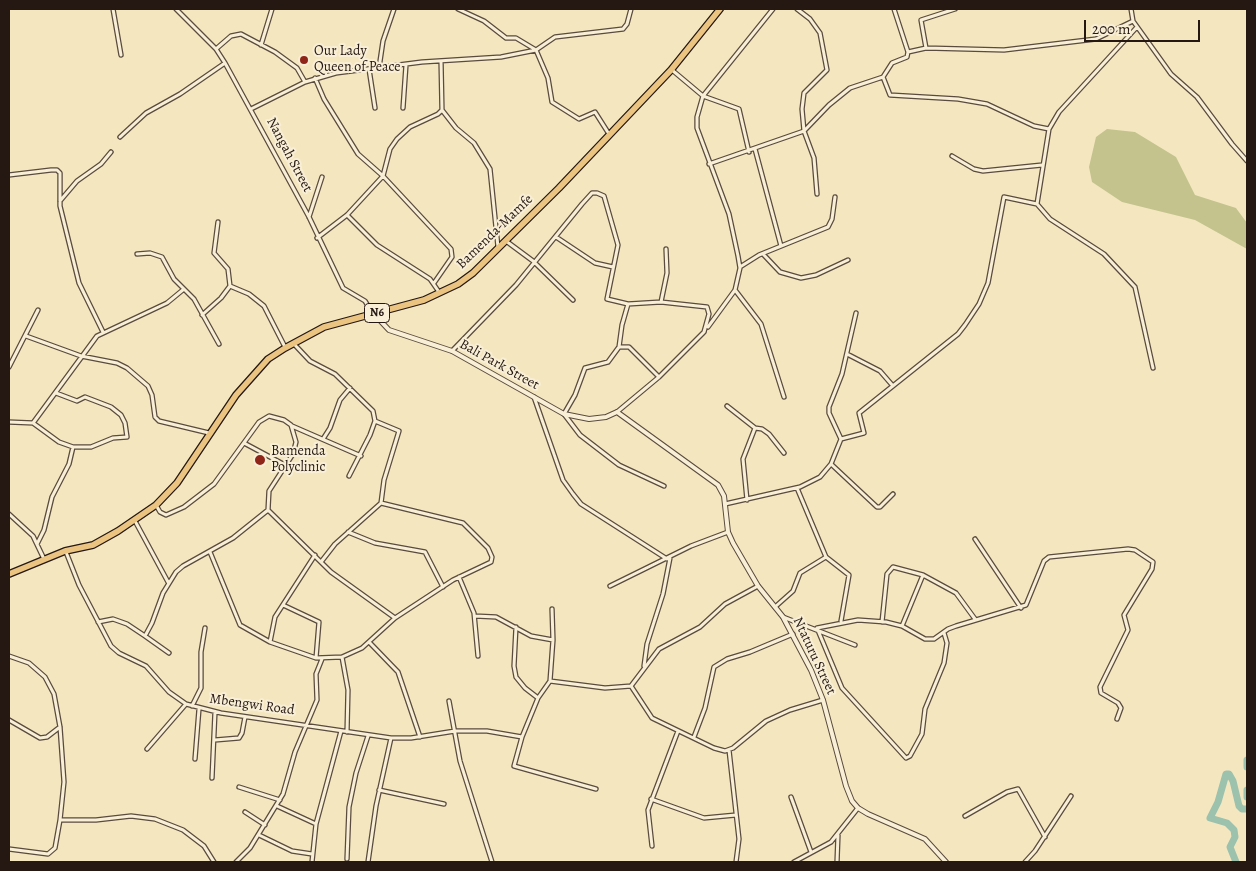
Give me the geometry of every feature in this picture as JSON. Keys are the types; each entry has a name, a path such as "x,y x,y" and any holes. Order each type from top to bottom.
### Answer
{"highway":[{"name":"Bamenda-Mamfe","path":"9,574 65,551 93,545 156,505 177,483 209,434 252,376 268,360 285,348 324,328 402,307 440,293 473,273 671,70 720,9"}],"street":[{"path":"113,9 121,55"},
{"name":"Nangah Street","path":"176,9 216,50 224,63 309,217 317,238 343,288 365,301 374,314"},
{"path":"261,45 272,9"},
{"path":"379,68 383,41 394,9"},
{"path":"458,9 484,21 506,38 516,38 536,50 548,78 552,102 579,119 594,112 609,134"},
{"path":"251,109 315,78 369,69 501,57 536,50 555,37 623,29 627,24 631,9"},
{"path":"617,412 659,377 704,332 735,290 740,268 729,214 697,128 697,117 703,96 773,9"},
{"path":"797,9 810,19 820,33 827,70 804,94 802,122 814,158 817,194"},
{"path":"709,164 804,132 829,105 850,88 883,77 892,63 907,57 908,52 894,9"},
{"path":"926,48 921,20 955,9"},
{"path":"1131,9 1133,21 1171,74 1197,97 1247,161"},
{"path":"908,52 926,48 1004,50 1096,39 1112,33 1133,21"},
{"path":"1037,204 1049,129 1059,112 1137,27"},
{"path":"216,50 236,34 240,34 297,68 305,82"},
{"path":"441,61 442,110 456,128 474,143 490,169 498,249"},
{"path":"120,137 146,112 180,94 224,63"},
{"path":"403,108 406,65"},
{"path":"369,69 375,108"},
{"path":"671,70 703,96 739,109 749,152"},
{"path":"883,77 890,95 958,99 988,104 1002,109 1034,126 1049,129"},
{"path":"315,78 324,99 358,154 383,176 451,249 452,257 434,283"},
{"path":"317,238 346,215 383,176 390,149 397,139 410,127 438,114 442,110"},
{"path":"755,149 781,246"},
{"path":"60,202 77,180 101,164 112,152"},
{"path":"952,156 974,170 983,171 1042,165"},
{"path":"9,175 57,170 60,173 60,202 79,283 103,332"},
{"path":"309,217 322,177"},
{"path":"452,351 516,285 533,261 556,237 592,193 604,196 617,241 606,299 628,304 661,302 707,307 709,314 704,332"},
{"path":"740,268 763,254 828,227 832,219 835,196"},
{"path":"841,439 864,433 859,413 958,334 979,304 988,283 1004,196 1037,204 1050,220 1104,254 1135,287 1153,368"},
{"path":"346,215 377,245 434,283 440,293"},
{"path":"202,315 221,298 230,286 230,274 214,253 218,222"},
{"path":"556,237 596,263 613,267"},
{"path":"506,240 533,261 573,300"},
{"path":"661,302 667,273 666,249"},
{"path":"137,254 150,253 162,257 174,280 194,299 219,344"},
{"path":"763,254 780,272 801,278 816,275 848,260"},
{"path":"230,286 249,294 264,306 285,348"},
{"path":"33,423 56,394 88,345 103,332 167,303 184,289"},
{"path":"735,290 761,324 784,397"},
{"path":"628,304 622,325 619,347 608,362 585,368 575,395 564,414 580,435 619,465 664,486"},
{"path":"9,367 38,310"},
{"path":"725,504 797,488 820,477 831,464 841,439 829,414 829,407 842,374 856,313"},
{"name":"Bali Park Street","path":"374,314 389,330 452,351 564,414 589,419 606,417 617,412"},
{"path":"26,336 81,356 117,364 139,376 152,395 155,417 159,421 209,434"},
{"path":"293,343 310,361 332,372 371,408 375,421 362,456 349,476"},
{"path":"619,347 629,347 659,377"},
{"path":"847,354 880,372 893,386"},
{"path":"323,439 330,428 340,400 350,388"},
{"path":"9,422 33,423 59,442 73,447 91,447 113,438 125,438 128,435 120,413 93,399 85,397 77,401 56,394"},
{"path":"534,397 563,480 581,504 669,558"},
{"path":"727,406 755,428 762,429 769,434 784,454"},
{"name":"Ntaturu Street","path":"617,412 718,485 724,496 728,532 758,586 783,616 793,633 823,700 846,786 858,808"},
{"path":"156,505 160,512 166,515 184,507 214,484 264,417 276,416 291,425 362,456"},
{"path":"321,562 348,532 381,503 384,480 398,432 375,421"},
{"path":"145,636 168,582 183,566 233,538 268,510 269,491 293,454 296,442 291,425"},
{"path":"747,500 743,459 755,428"},
{"path":"244,443 286,465"},
{"path":"37,544 44,530 52,497 69,464 73,447"},
{"path":"831,464 877,507 892,494"},
{"path":"797,488 826,557 849,574 841,621"},
{"path":"210,552 237,621 244,628 270,642 316,658 342,657 370,643 395,618 459,577 490,563 492,560 488,548 474,532 455,520 418,514 381,503"},
{"path":"268,510 340,580 395,618"},
{"path":"9,514 33,536 44,560"},
{"path":"134,520 168,582"},
{"path":"348,532 375,543 425,552 443,587"},
{"path":"610,586 692,546 728,532"},
{"path":"975,539 1021,608"},
{"path":"818,630 820,626 841,621 882,622 902,626 925,639 934,639 956,626 1026,605 1044,561 1049,557 1128,548 1135,550 1153,562 1152,569 1124,615 1128,630 1100,687 1101,692 1118,703 1121,708 1117,719"},
{"name":"Mbengwi Road","path":"65,551 111,646 119,653 146,666 169,692 186,704 215,712 308,725 368,736 390,738 455,731 486,731 522,737"},
{"path":"270,642 273,623 315,555"},
{"path":"775,607 793,591 800,573 826,557"},
{"path":"644,667 647,644 663,594 669,558"},
{"path":"882,622 888,571 893,567 923,575 956,593 976,619"},
{"path":"902,626 923,575"},
{"path":"459,577 475,616 478,656"},
{"path":"550,681 616,689 631,686 659,649 700,627 725,604 758,586"},
{"path":"283,605 319,622 316,658"},
{"path":"552,608 553,640 550,681 538,698 522,737 514,766 596,789"},
{"path":"475,616 496,617 535,637 553,640"},
{"path":"783,616 855,645"},
{"path":"98,622 113,619 127,624 169,653"},
{"path":"192,706 201,688 201,652 206,628"},
{"path":"516,628 514,666 516,677 525,688 538,698"},
{"path":"818,630 842,688 906,758 910,756 922,734 925,709 944,663 947,643 944,633"},
{"path":"694,737 705,708 714,667 727,658 750,652 793,633"},
{"path":"370,643 398,672 420,736"},
{"path":"9,656 29,663 45,677 54,694 60,727 64,782 56,844 51,852 42,854 9,849"},
{"path":"342,657 348,690 347,732"},
{"path":"236,862 246,854 280,800 290,776 295,752 317,700 316,674 322,659"},
{"path":"631,686 652,718 714,748 729,750 766,721 790,710 823,700"},
{"path":"449,701 460,761 492,862"},
{"path":"147,749 186,704"},
{"path":"195,759 199,709"},
{"path":"212,778 216,740 215,712"},
{"path":"216,740 239,738 242,733 244,717"},
{"path":"9,720 40,738 47,736 60,727"},
{"path":"652,846 648,819 651,799 678,730"},
{"path":"312,862 316,824 341,731"},
{"path":"347,859 349,806 356,773 368,736"},
{"path":"368,862 379,790 390,738"},
{"path":"729,750 739,839 736,862"},
{"path":"239,787 280,800"},
{"path":"965,816 1007,792 1018,789 1045,837"},
{"path":"379,790 444,804"},
{"path":"1025,862 1045,837 1071,796"},
{"path":"791,797 811,852"},
{"path":"651,799 704,818 736,815"},
{"path":"277,806 316,824"},
{"path":"794,862 838,835 858,808 925,839 946,862"},
{"path":"245,812 265,825"},
{"path":"60,820 96,820 132,816 155,819 176,827 194,838 204,846 214,862"},
{"path":"259,835 292,851 312,854"},
{"path":"837,862 838,835"}],"shaded area":[{"path":"1107,129 1135,132 1176,157 1195,195 1236,208 1247,223 1247,249 1195,220 1122,202 1092,182 1089,167 1096,137"}],"waterway":[{"path":"1247,760 1247,767"},
{"path":"1236,862 1230,847 1235,837 1234,830 1227,823 1210,818 1218,802 1226,774 1229,774 1233,781 1239,806 1242,809 1247,809"},
{"path":"1247,790 1247,797"}],"place":[{"name":"Our Lady Queen of Peace","path":"304,60"},
{"name":"Bamenda Polyclinic","path":"260,460"}]}
